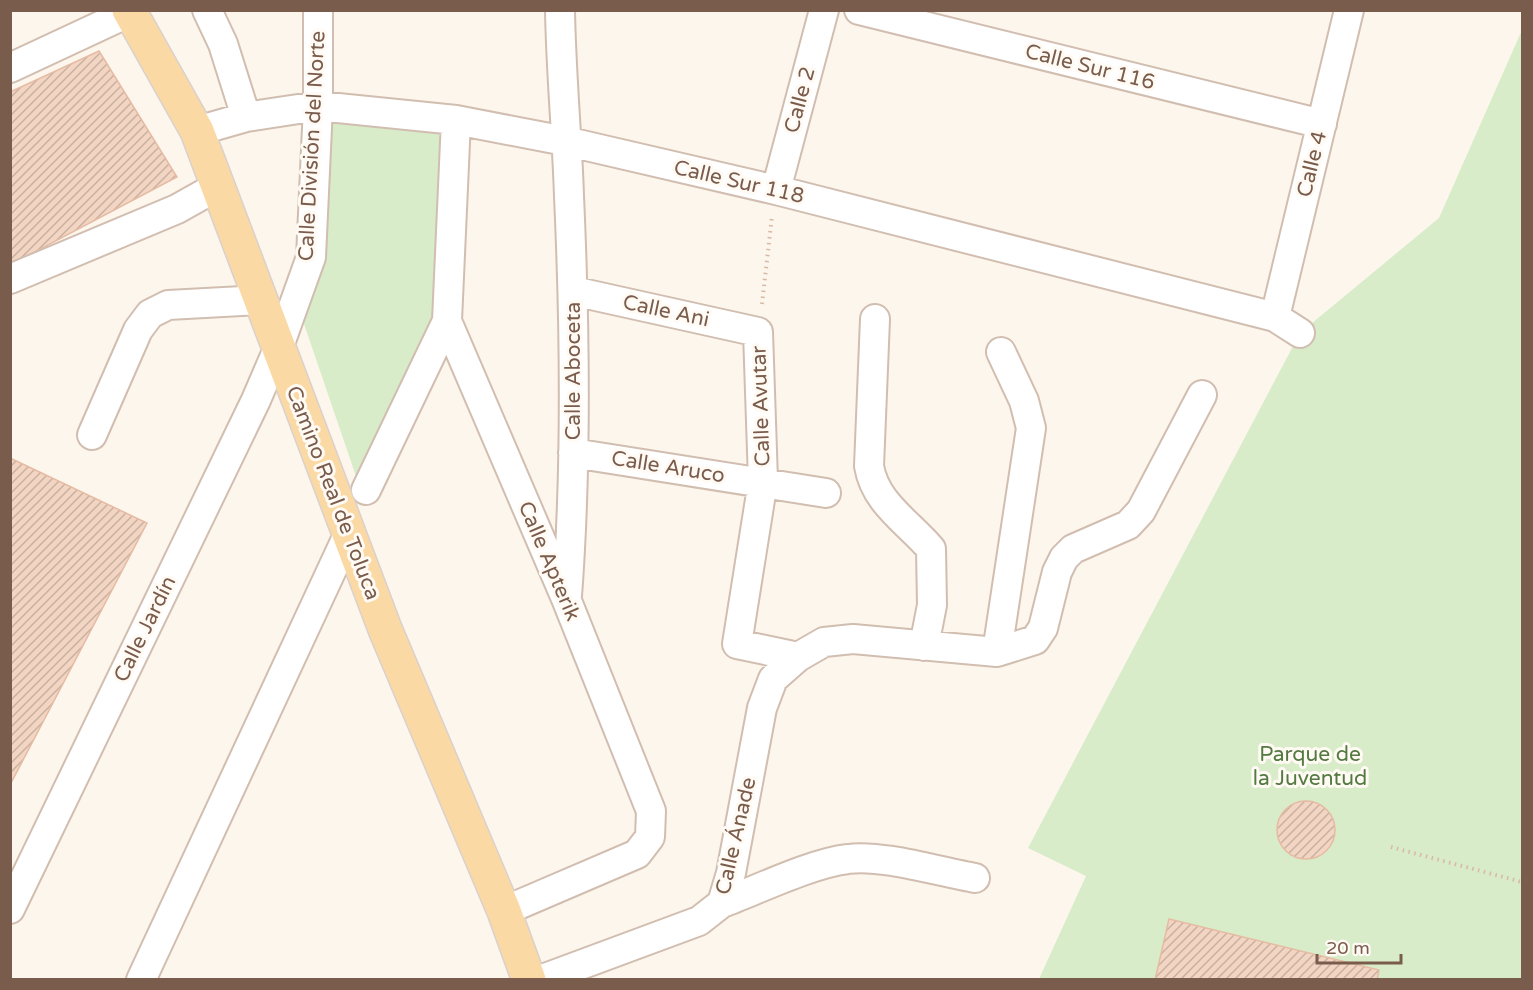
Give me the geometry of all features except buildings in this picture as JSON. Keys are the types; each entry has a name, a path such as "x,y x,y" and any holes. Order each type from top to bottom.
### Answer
{"main road":[{"name":"Camino Real de Toluca","path":"129,11 197,131 385,629 504,911 529,980"}],"street":[{"path":"207,10 223,44 246,117"},
{"name":"Calle División del Norte","path":"278,349 311,257 318,106 318,10"},
{"name":"Calle Aboceta","path":"560,10 573,291 573,453 567,601"},
{"name":"Calle 2","path":"774,201 824,10"},
{"name":"Calle Sur 116","path":"859,10 1322,123"},
{"name":"Calle 4","path":"1275,317 1349,10"},
{"path":"10,68 129,11"},
{"name":"Calle Sur 118","path":"197,131 246,117 318,106 456,120 565,141 774,201 1275,317 1300,333"},
{"name":"Calle Apterik","path":"456,120 447,321 567,601 651,811 650,837 637,854 504,911"},
{"path":"10,279 177,208 218,186"},
{"name":"Calle Ani","path":"573,291 759,332"},
{"path":"92,435 138,330 150,314 168,305 259,300"},
{"path":"875,319 869,466 872,482 879,496 931,549 932,605 924,646"},
{"path":"366,490 447,321"},
{"name":"Calle Avutar","path":"759,332 763,481"},
{"name":"Calle Jardín","path":"10,909 278,349"},
{"path":"1001,352 1024,401 1031,428 998,652 1035,640 1043,628 1057,572 1073,549 1128,525 1141,511 1203,395"},
{"name":"Calle Aruco","path":"573,453 763,481 826,493"},
{"path":"763,481 736,644 798,657"},
{"path":"141,980 349,533"},
{"name":"Calle Ánade","path":"540,980 699,921 722,903 731,873 762,708 773,679 798,657 824,642 853,639 998,652"},
{"path":"722,903 849,858 876,860 975,878"}],"path":[{"path":"759,332 774,201"},
{"path":"1391,847 1522,882"}],"green space":[{"name":"Parque de la Juventud","path":"1522,30 1522,979 1039,979 1086,876 1028,848 1300,333 1439,218"},
{"path":"320,118 451,124 442,318 361,491 302,318"}]}
